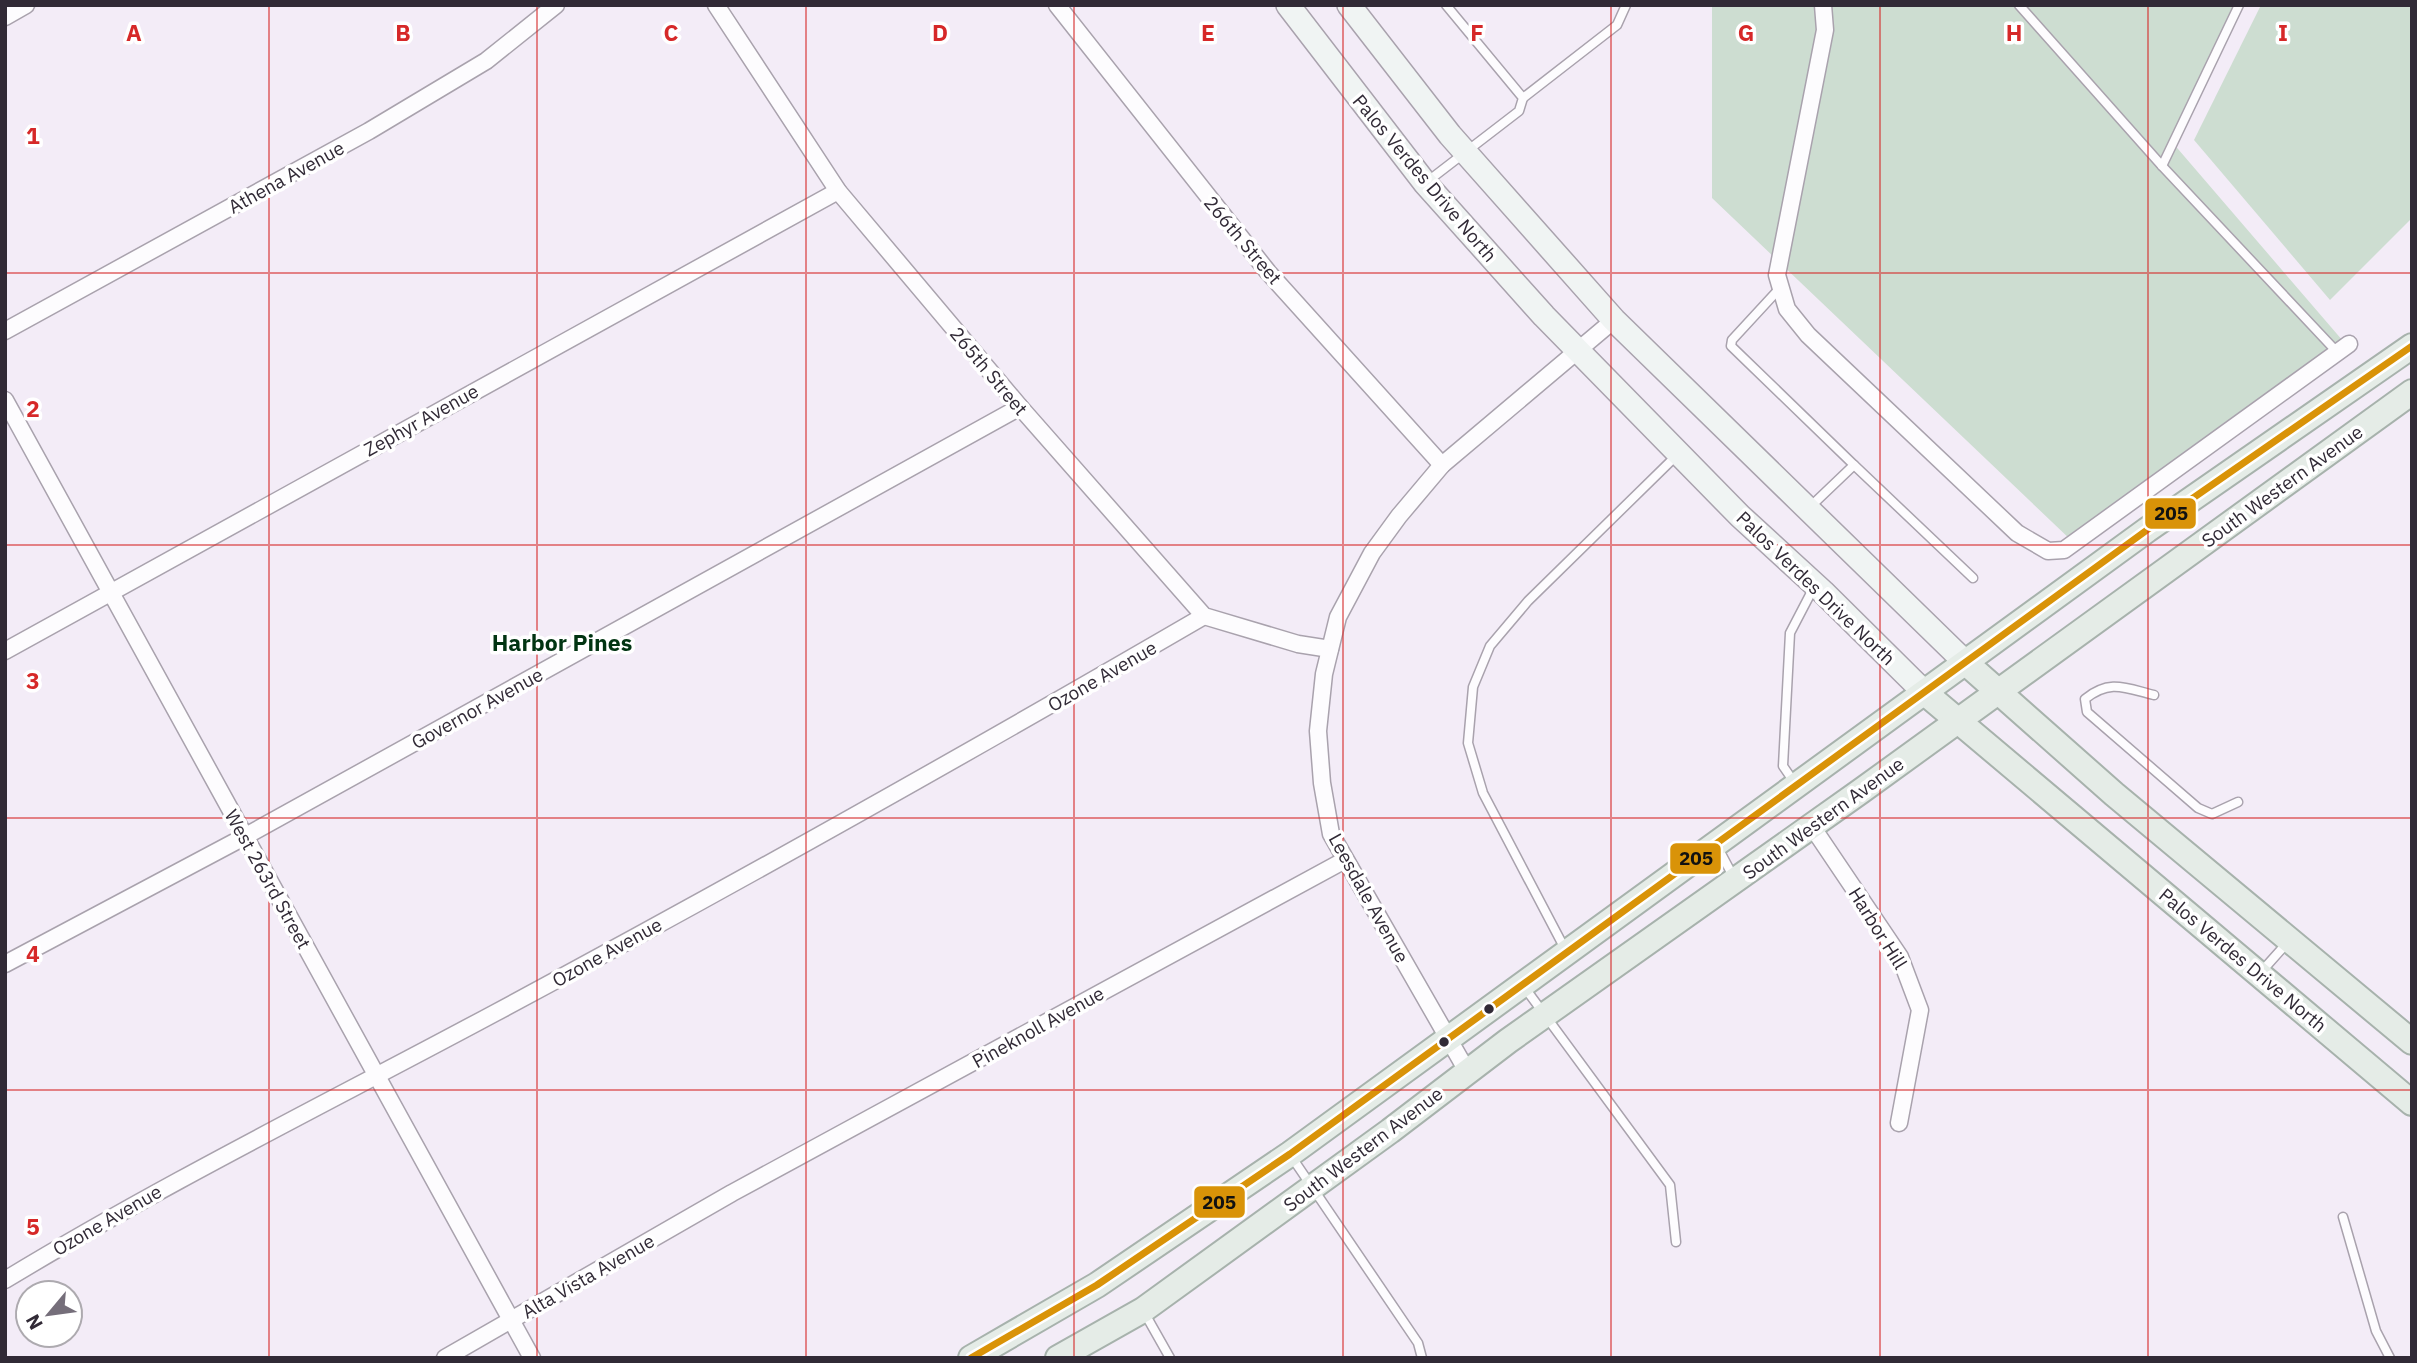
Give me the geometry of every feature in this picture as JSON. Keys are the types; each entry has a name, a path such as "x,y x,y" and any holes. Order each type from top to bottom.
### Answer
{"main road":[{"name":"Palos Verdes Drive North","path":"1288,5 1426,183 1576,350 1740,516 1816,585 1925,693 2412,1103"},
{"path":"1357,8 1465,152 1614,320 1998,692 2114,793 2412,1042"},
{"name":"South Western Avenue","path":"971,1358 1118,1272 1290,1154 2147,530 2412,346"},
{"name":"South Western Avenue","path":"1058,1358 1143,1310 1545,1015 2412,392"}],"street":[{"path":"5,17 26,5"},
{"name":"Athena Avenue","path":"5,331 369,131 486,61 556,5"},
{"name":"265th Street","path":"716,5 838,191 1020,407 1204,616"},
{"name":"266th Street","path":"1057,5 1268,272 1442,465"},
{"path":"1823,5 1825,30 1777,275 1787,309 1808,335 2017,533 2048,551 2064,550 2343,348"},
{"name":"Zephyr Avenue","path":"5,651 838,191"},
{"name":"Leesdale Avenue","path":"1467,1072 1331,834 1322,783 1318,731 1324,674 1338,617 1372,553 1442,465 1614,320"},
{"name":"West 263rd Street","path":"5,400 532,1358"},
{"name":"Governor Avenue","path":"5,964 244,836 1020,407"},
{"path":"1204,616 1298,644 1330,649"},
{"name":"Ozone Avenue","path":"5,1280 197,1169 376,1076 965,755 1204,616"},
{"name":"Harbor Hill","path":"1811,825 1900,957 1920,1010 1899,1123"},
{"name":"Pineknoll Avenue","path":"732,1194 1345,860"},
{"name":"Alta Vista Avenue","path":"445,1358 732,1194"}],"lane":[{"path":"1446,5 1523,98"},
{"path":"1426,183 1519,111 1523,98 1617,25 1626,5"},
{"path":"2019,5 2162,166 2343,348"},
{"path":"2162,166 2239,5"},
{"path":"1781,287 1732,340 1731,346 1973,578"},
{"path":"1567,953 1483,793 1468,743 1473,687 1490,646 1528,601 1679,453"},
{"path":"1808,509 1854,465"},
{"path":"1796,786 1783,766 1790,634 1816,585"},
{"path":"2154,695 2115,686 2098,689 2084,699 2087,712 2198,808 2212,814 2238,802"},
{"path":"1715,844 1735,880"},
{"path":"2259,974 2291,939"},
{"path":"1523,985 1670,1185 1676,1242"},
{"path":"1290,1154 1311,1189 1418,1343 1422,1358"},
{"path":"2343,1217 2376,1331 2390,1358"},
{"path":"1143,1310 1170,1358"}],"green space":[{"path":"1712,5 2241,5 2172,142 2343,341 2073,542 1712,198"},
{"path":"2261,5 2412,5 2412,218 2330,300 2194,140"}],"transit line":[{"name":"205","path":"971,1358 1097,1285 1290,1154 2147,530 2412,346"}],"district":[{"name":"Harbor Pines","path":"562,643"}]}
